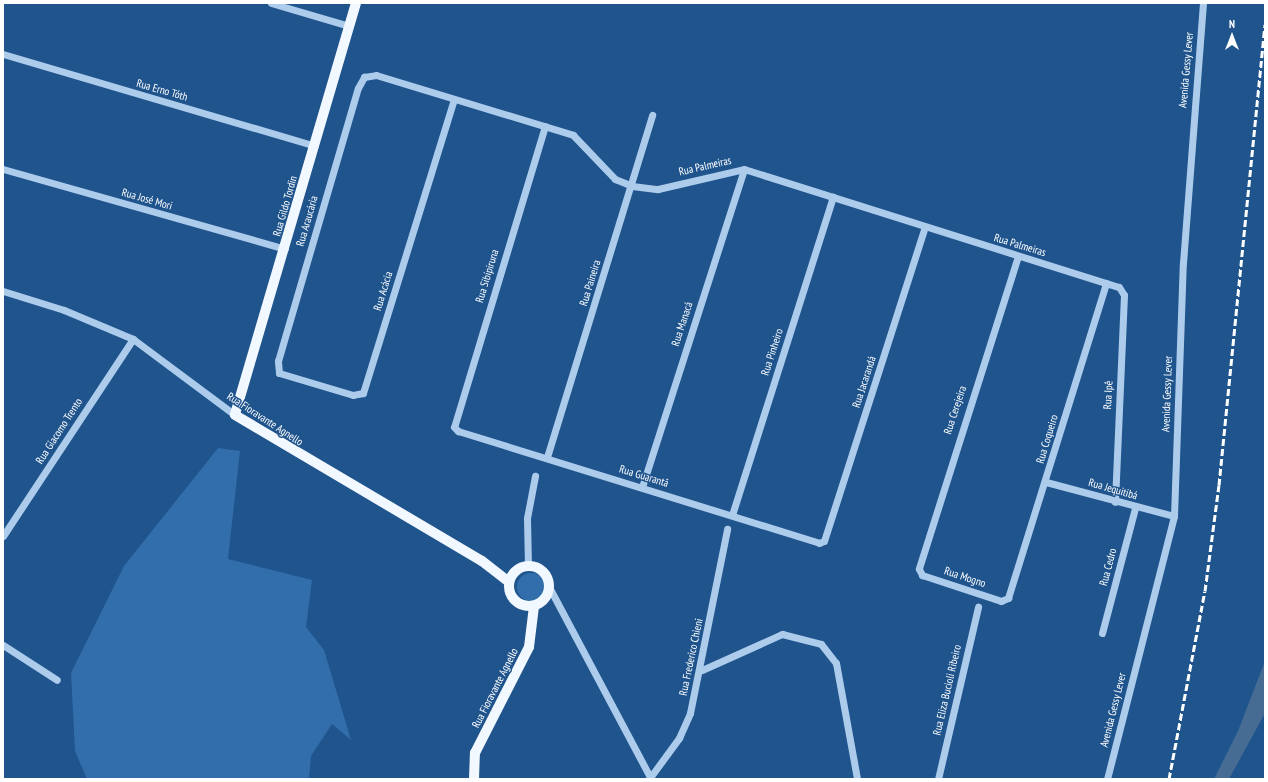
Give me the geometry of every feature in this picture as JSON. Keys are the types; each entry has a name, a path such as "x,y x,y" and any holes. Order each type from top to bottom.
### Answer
{"main road":[{"name":"Rua Gildo Tordin","path":"235,415 356,3"},
{"name":"Rua Fioravante Agnello","path":"235,415 482,561 509,582"},
{"path":"528,566 546,574 549,587 545,599 534,606 515,601 509,582 516,570 528,566"},
{"name":"Rua Fioravante Agnello","path":"474,779 475,753 529,646 534,606"}],"street":[{"path":"271,3 349,26"},
{"name":"Avenida Gessy Lever","path":"1107,779 1174,516 1183,263 1203,3"},
{"name":"Rua Erno Tóth","path":"3,54 315,146"},
{"name":"Rua Palmeiras","path":"358,88 364,77 376,75 573,135 615,179 632,186 658,189 744,169 1106,283 1123,290"},
{"name":"Rua Araucária","path":"278,361 358,88"},
{"name":"Rua Acácia","path":"278,361 279,373 353,395 363,393 454,99"},
{"name":"Rua Paineira","path":"547,457 632,186 652,115"},
{"name":"Rua Sibipiruna","path":"458,432 454,423 545,126"},
{"name":"Rua José Mori","path":"3,169 285,249"},
{"name":"Rua Manacá","path":"642,487 744,169"},
{"name":"Rua Pinheiro","path":"732,515 833,197"},
{"name":"Rua Jacarandá","path":"822,543 925,227"},
{"name":"Rua Cerejeira","path":"919,572 966,412 1018,256"},
{"name":"Rua Coqueiro","path":"1005,600 1046,482 1106,283"},
{"name":"Rua Ipê","path":"1115,502 1123,290"},
{"name":"Rua Fioravante Agnello","path":"3,292 78,315 133,339 235,415"},
{"name":"Rua Giacomo Trento","path":"3,536 133,339"},
{"name":"Rua Guarantã","path":"458,432 547,457 822,543"},
{"path":"528,566 527,518 535,476"},
{"name":"Rua Jequitibá","path":"1046,482 1135,508 1174,516"},
{"name":"Rua Cedro","path":"1102,633 1135,508"},
{"name":"Rua Frederico Chieni","path":"649,778 679,738 690,713 702,670 727,529"},
{"name":"Rua Mogno","path":"919,572 1005,600"},
{"path":"549,587 649,778"},
{"name":"Rua Eliza Bucioli Ribeiro","path":"938,779 978,607"},
{"path":"702,670 782,634 821,644 836,663 857,779"},
{"path":"3,645 57,680"}],"shaded area":[{"path":"218,448 240,451 228,559 312,580 306,627 324,650 351,740 332,724 311,756 309,779 87,779 75,751 71,673 124,566"},
{"path":"531,573 541,577 545,587 541,597 531,601 521,597 517,587 521,577"},
{"path":"1265,661 1265,713 1229,779 1214,779 1238,731"}],"railway":[{"path":"1169,779 1205,591 1219,485 1265,24"}]}
